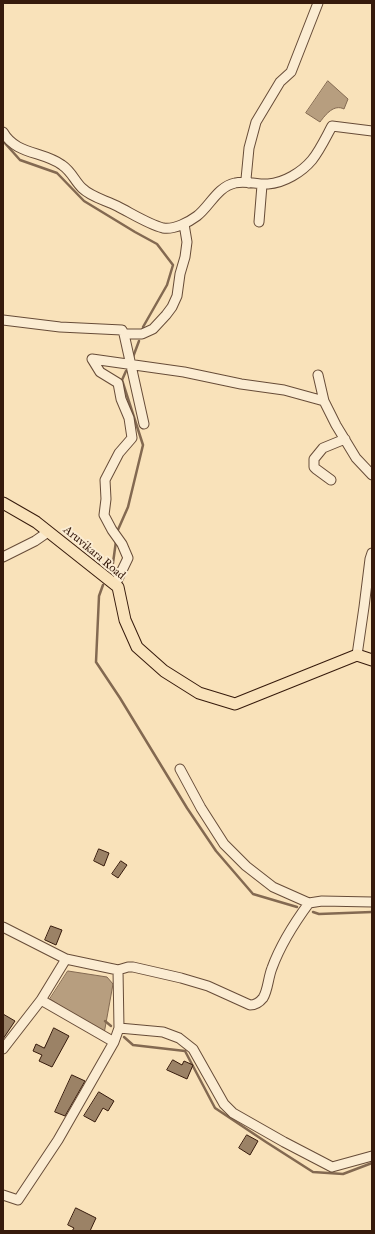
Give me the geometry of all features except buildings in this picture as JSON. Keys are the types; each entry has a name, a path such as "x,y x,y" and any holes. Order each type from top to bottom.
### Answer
{"main road":[{"name":"Aruvikara Road","path":"3,503 36,522 116,585 118,587 125,620 137,647 164,671 199,693 235,704 356,655"},
{"path":"356,655 372,660"}],"street":[{"path":"249,183 246,180 249,148 256,122 280,82 292,72 318,3"},
{"path":"3,132 17,147 61,164 71,171 82,188 95,197 163,228 169,228 184,224 198,216 215,195 236,182 262,185 276,184 296,174 312,160 332,126 372,130"},
{"path":"259,222 262,185"},
{"path":"124,334 142,334 153,329 166,316 172,307 177,296 180,274 185,256 187,242 184,224"},
{"path":"3,320 60,327 120,330 124,334 144,424"},
{"path":"116,585 128,558 122,544 104,515 106,499 105,480 119,452 132,438 129,418 121,399 118,383 100,372 92,359 184,372 241,384 284,390 324,401"},
{"path":"318,375 324,401 356,458 372,475"},
{"path":"331,480 314,467 314,459 323,448 345,439"},
{"path":"3,557 35,541 48,532"},
{"path":"356,655 372,553"},
{"path":"180,768 201,808 224,844 246,866 274,887 310,903 322,901 372,902"},
{"path":"3,927 66,959 118,970 132,967 181,978 208,986 250,1005 254,1005 262,1000 279,950 310,903"},
{"path":"3,1049 41,1000 66,959"},
{"path":"3,1195 18,1200 58,1140 114,1042 119,1028 118,970"},
{"path":"41,1000 114,1042"},
{"path":"119,1028 163,1032 179,1038 193,1049 224,1104 233,1112 284,1142 332,1167 372,1156"}],"shaded area":[{"path":"328,81 348,99 344,109 337,108 330,111 320,122 306,113"},
{"path":"68,971 107,977 113,984 104,1034 50,999"}],"waterway":[{"path":"3,141 20,160 57,173 84,201 157,244 173,265 167,285 143,327"},
{"path":"133,357 139,341"},
{"path":"117,532 128,507 143,445 122,380 126,371"},
{"path":"110,571 113,563 116,541"},
{"path":"103,585 99,596 96,662 120,698 187,808 216,851 253,894 297,907"},
{"path":"313,912 319,914 372,912"},
{"path":"105,1021 111,1026"},
{"path":"124,1037 133,1045 185,1051 215,1108 313,1172 343,1174 372,1163"}]}
